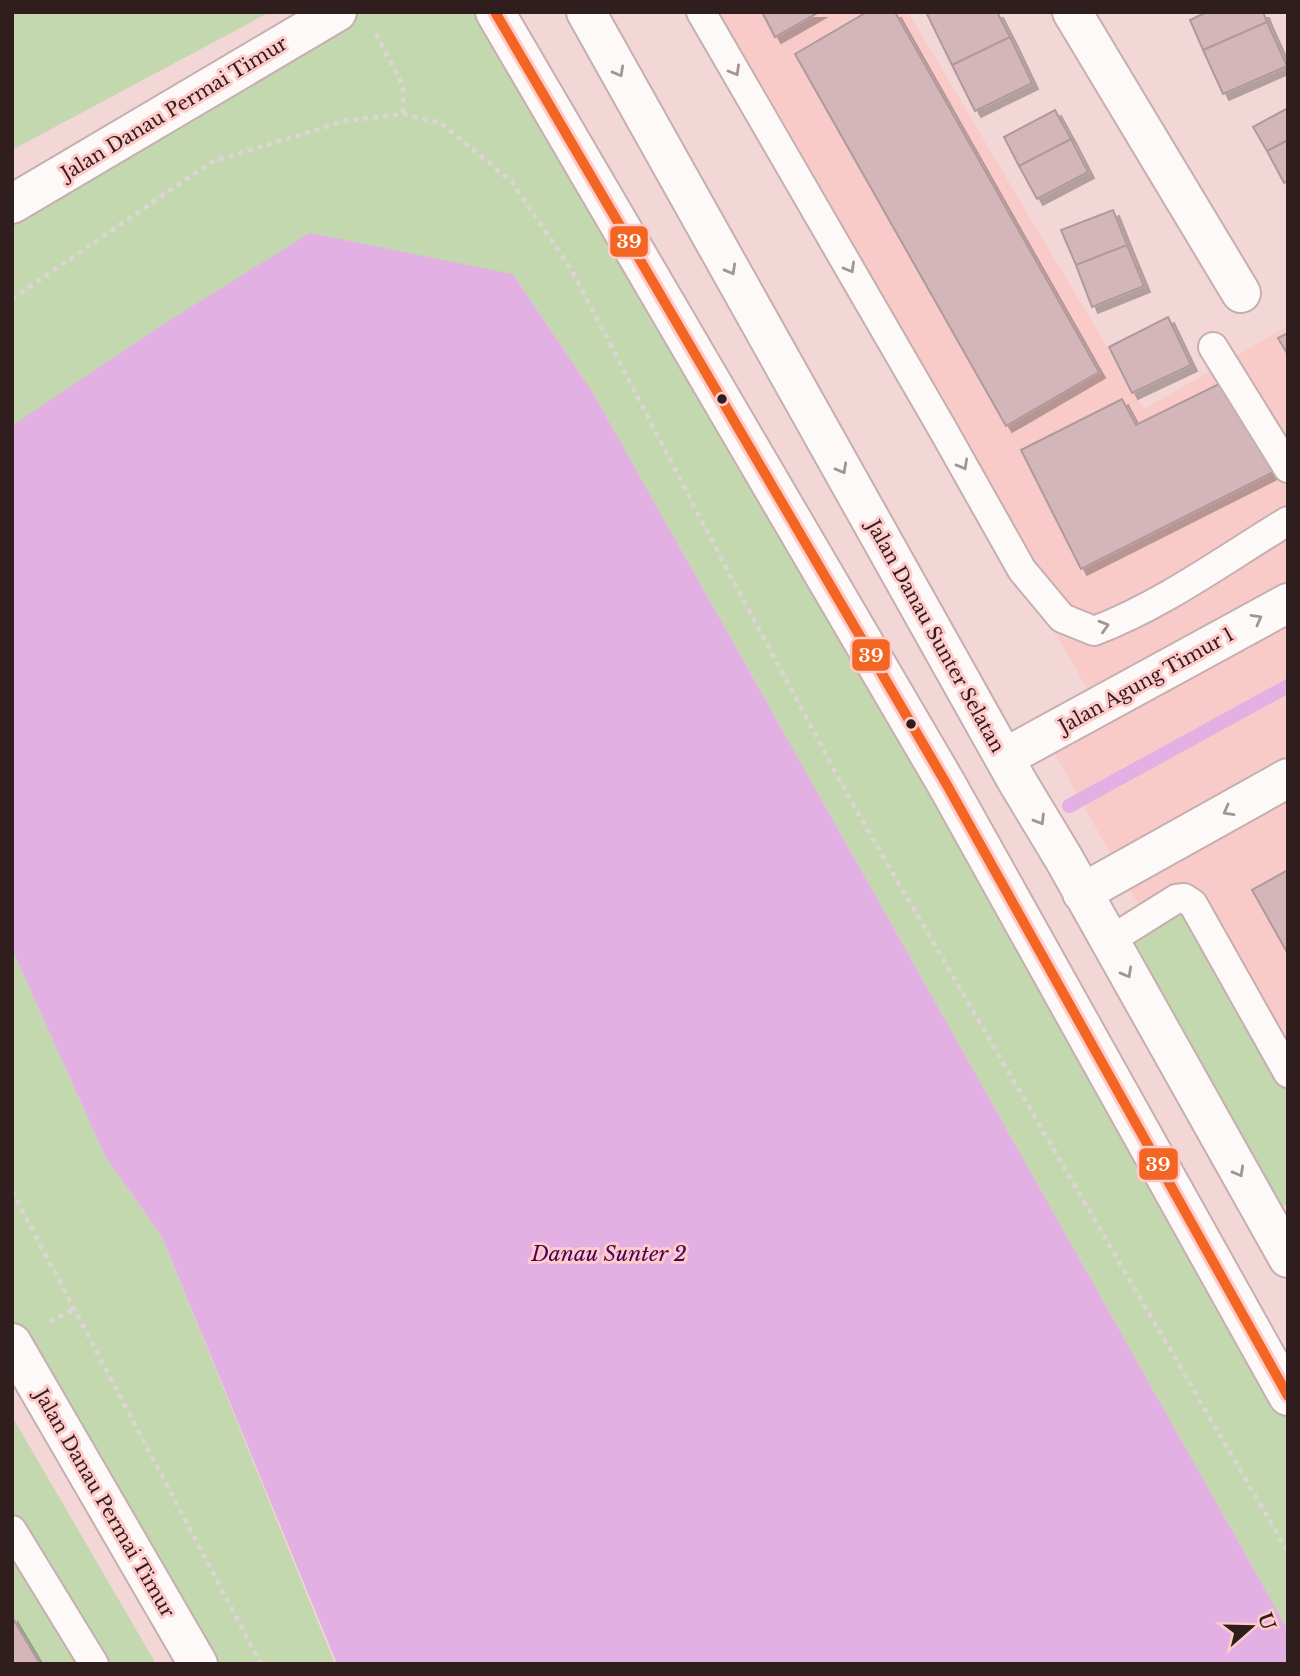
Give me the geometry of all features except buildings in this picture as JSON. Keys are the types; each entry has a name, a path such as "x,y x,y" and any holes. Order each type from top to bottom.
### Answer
{"street":[{"path":"495,12 1008,895 1288,1396"},
{"name":"Jalan Danau Sunter Selatan","path":"586,12 1010,769 1064,859 1288,1258"},
{"path":"1072,12 1241,293"},
{"name":"Jalan Danau Permai Timur","path":"12,204 354,18"},
{"name":"Jalan Agung Timur 1","path":"1010,769 1288,603"},
{"path":"1082,893 1288,778"},
{"name":"Jalan Danau Permai Timur","path":"12,1343 198,1664"}],"lane":[{"path":"701,12 1022,570 1062,618 1094,631 1121,621 1288,521"},
{"path":"1213,347 1288,468"},
{"path":"1109,941 1176,899 1184,898 1193,904 1288,1073"},
{"path":"12,1530 94,1664"}],"path":[{"path":"354,18 403,86 403,114"},
{"path":"12,299 211,162 345,121 403,114 441,123 512,182 571,269 724,565 852,803 1288,1552"},
{"path":"12,1191 261,1664"}],"shaded area":[{"path":"702,12 908,12 1144,409 1288,326 1288,1173 1042,731 1094,701"}],"green space":[{"path":"12,12 270,12 12,150"},
{"path":"337,12 494,12 1288,1398 1288,1630 593,393 513,274 12,428 12,204"},
{"path":"1176,899 1288,1073 1288,1203 1266,1219 1109,941"},
{"path":"12,949 105,1156 162,1237 335,1664 198,1664 12,1325"},
{"path":"12,1416 156,1664 12,1664"}],"water":[{"name":"Danau Sunter 2","path":"310,233 513,274 593,393 1288,1630 1288,1664 337,1664 162,1237 105,1156 12,949 12,426 159,327"}],"waterway":[{"path":"1069,806 1288,686"}],"transit line":[{"name":"39","path":"495,12 947,785 1288,1396"}]}
